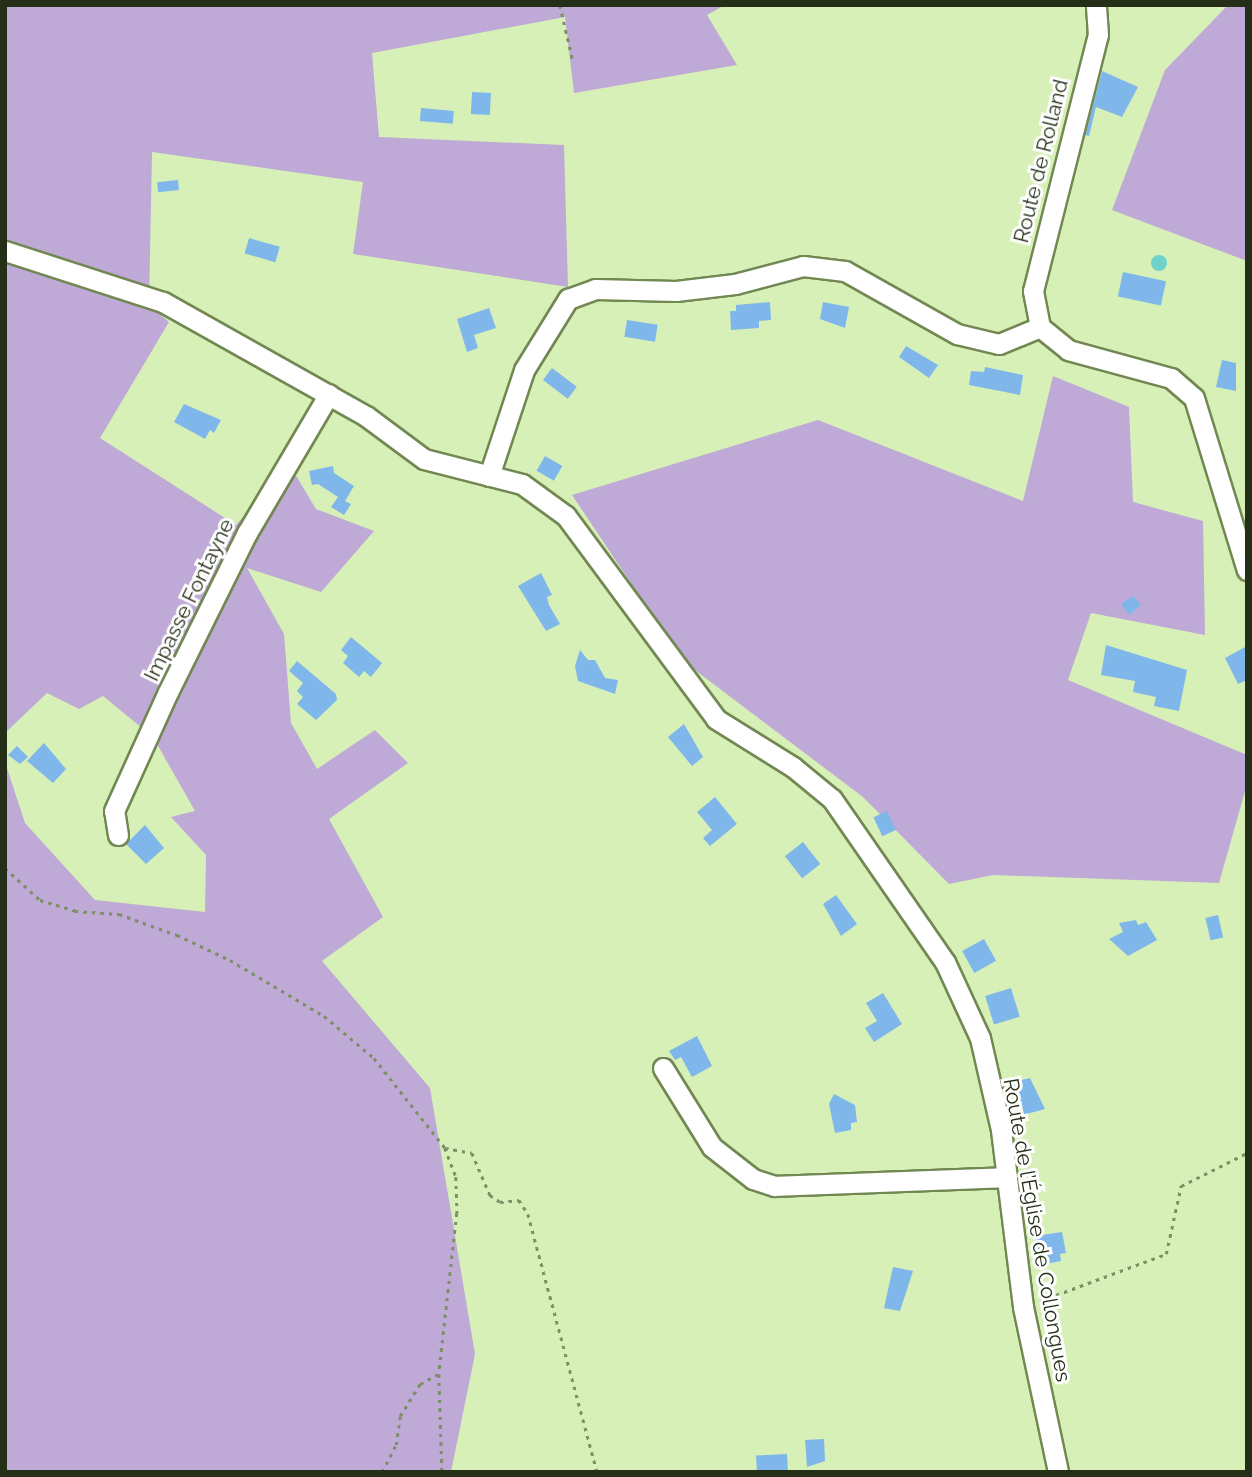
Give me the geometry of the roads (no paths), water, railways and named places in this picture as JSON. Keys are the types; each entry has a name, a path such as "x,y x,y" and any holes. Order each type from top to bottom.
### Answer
{"street":[{"name":"Route de Rolland","path":"1040,327 1033,291 1098,35 1096,5"},
{"name":"Route de l’Église de Collongues","path":"5,251 163,302 366,416 424,459 522,484 566,516 716,719 793,767 832,799 945,962 980,1038 1007,1177 1023,1307 1058,1472"},
{"path":"488,476 524,370 568,299 595,289 676,291 735,284 803,266 845,271 957,334 999,344 1040,327 1068,350 1171,378 1194,398 1247,570"},
{"name":"Impasse Fontayne","path":"118,835 114,811 168,692 247,533 328,394"},
{"path":"663,1068 712,1147 753,1179 775,1186 1007,1177"}],"water":[{"path":"1159,255 1165,257 1165,269 1159,271 1153,269 1151,263 1153,257"}]}
